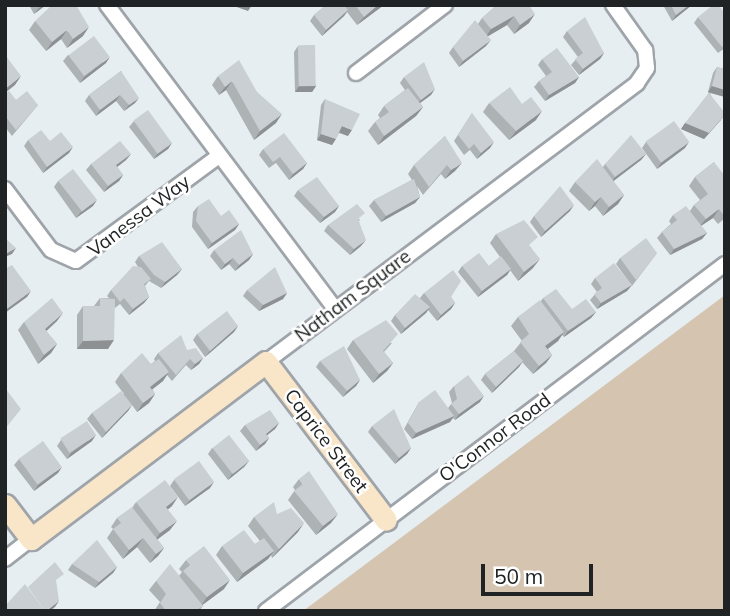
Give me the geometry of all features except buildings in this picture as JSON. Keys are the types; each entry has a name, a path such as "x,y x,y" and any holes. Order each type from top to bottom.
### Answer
{"street":[{"path":"107,5 335,309"},
{"path":"356,72 445,5"},
{"name":"Natham Square","path":"31,539 637,83 647,68 645,50 613,5"},
{"name":"Vanessa Way","path":"5,189 51,250 76,261 219,156"},
{"name":"O'Connor Road","path":"266,611 725,264"},
{"name":"Caprice Street","path":"266,362 386,520"},
{"path":"5,505 31,539 5,559"}],"shaded area":[{"path":"725,295 725,611 303,611"}]}
